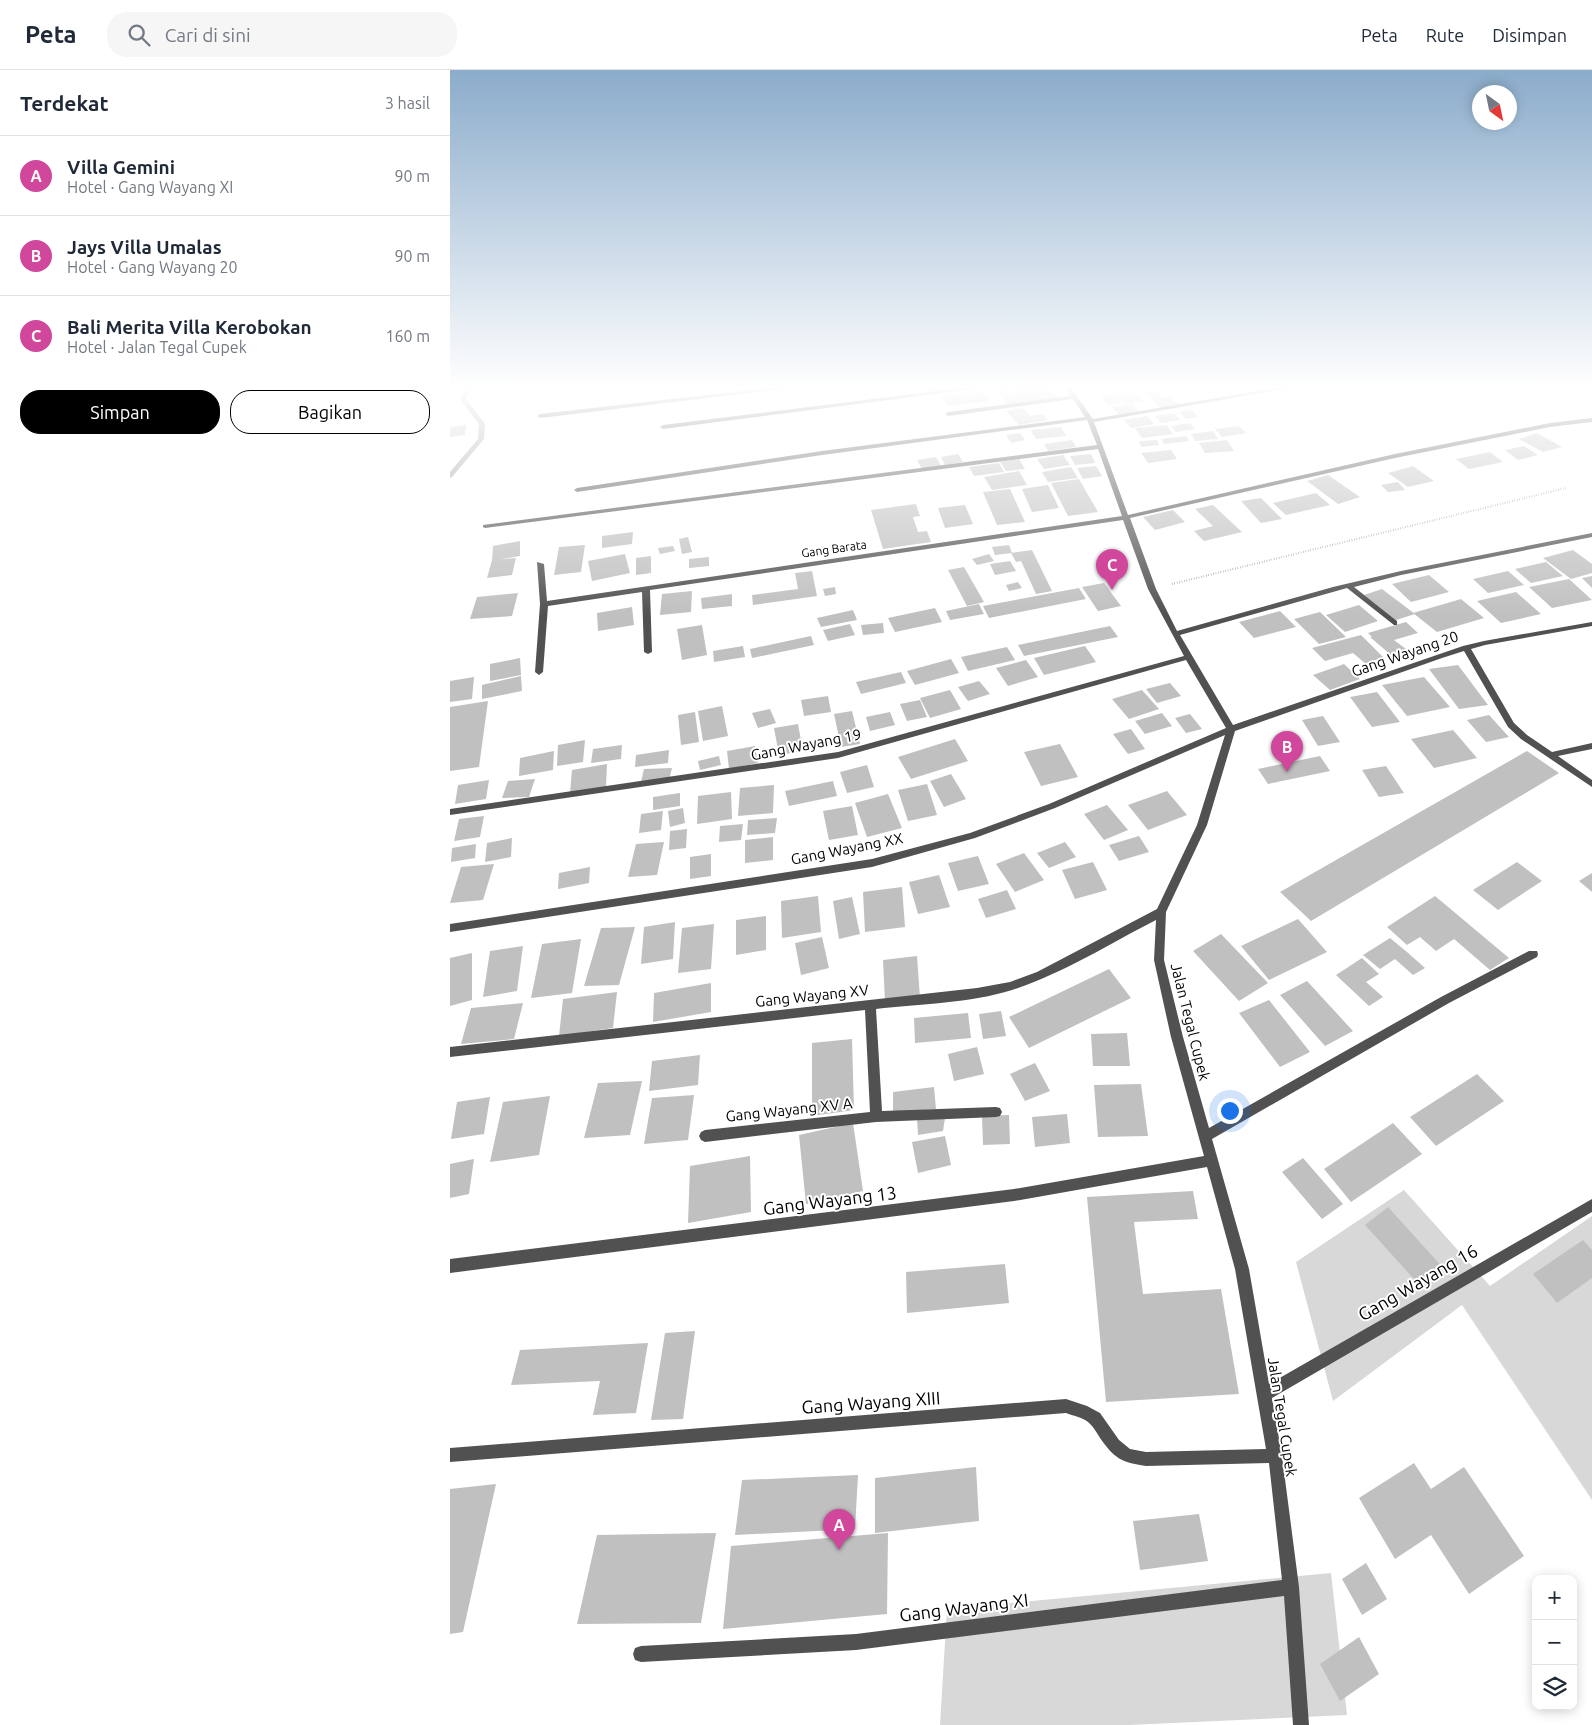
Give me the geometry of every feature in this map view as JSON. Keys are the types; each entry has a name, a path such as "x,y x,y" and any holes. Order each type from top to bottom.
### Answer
{"street":[{"path":"577,490 767,461"},
{"path":"485,526 989,461"},
{"path":"1105,461 1152,589 1175,634 1231,729"},
{"name":"Gang Barata","path":"544,604 1127,517 1372,461"},
{"path":"1175,634 1349,586 1461,560 1592,535"},
{"path":"539,672 544,604 540,564"},
{"path":"1349,586 1394,623"},
{"path":"646,589 648,652"},
{"name":"Gang Wayang 20","path":"1231,729 1466,648 1525,634 1592,624"},
{"path":"1466,648 1511,725 1524,737 1592,784"},
{"name":"Gang Wayang 19","path":"450,812 592,793 838,755 1188,657"},
{"name":"Jalan Tegal Cupek","path":"1231,729 1202,825 1161,912 1159,960 1177,1037 1242,1269 1275,1456 1291,1587 1301,1725"},
{"name":"Gang Wayang XX","path":"450,928 872,862 972,836 1052,806 1231,729"},
{"path":"1551,755 1592,746"},
{"name":"Gang Wayang XV","path":"450,1052 977,993 1010,986 1041,975 1161,912"},
{"path":"1206,1136 1445,1000 1532,954"},
{"path":"870,1005 876,1117"},
{"name":"Gang Wayang XV A","path":"705,1136 876,1117 996,1112"},
{"name":"Gang Wayang 13","path":"450,1266 1014,1195 1212,1160"},
{"name":"Gang Wayang 16","path":"1264,1395 1592,1205"},
{"name":"Gang Wayang XIII","path":"450,1455 1066,1406 1087,1413 1095,1418 1114,1445 1127,1456 1146,1459 1275,1456"},
{"name":"Gang Wayang XI","path":"641,1654 856,1642 1291,1587"}],"path":[{"path":"1152,589 1566,488"}],"shaded area":[{"path":"1404,1190 1490,1286 1592,1216 1592,1500 1462,1305 1333,1401 1296,1262"},
{"path":"1331,1573 1347,1715 1129,1725 940,1725 947,1609"}],"building":[{"path":"918,461 938,461 941,466 922,469"},
{"path":"943,461 963,462 945,465"},
{"path":"1020,461 1025,469 1006,471 1000,462"},
{"path":"1039,461 1067,461 1070,465 1044,469"},
{"path":"1073,461 1094,461 1095,463 1075,465"},
{"path":"1459,461 1503,462 1469,469"},
{"path":"999,463 1004,472 974,476 969,467"},
{"path":"1096,466 1102,476 1083,479 1077,468"},
{"path":"1413,466 1434,481 1408,487 1388,473"},
{"path":"1071,467 1078,478 1048,482 1042,472"},
{"path":"1019,471 1027,485 992,490 984,477"},
{"path":"1328,475 1360,497 1338,504 1307,481"},
{"path":"1079,479 1098,512 1068,516 1051,483"},
{"path":"1398,482 1405,490 1388,492 1381,485"},
{"path":"1048,485 1059,508 1032,512 1022,489"},
{"path":"1010,489 1025,522 997,525 983,492"},
{"path":"1316,493 1330,505 1286,515 1273,503"},
{"path":"1261,498 1282,519 1261,523 1241,501"},
{"path":"916,504 920,516 913,517 918,532 927,531 931,542 883,549 871,510"},
{"path":"965,505 973,524 945,528 938,508"},
{"path":"1213,505 1242,532 1204,541 1194,531 1213,526 1195,509"},
{"path":"1173,510 1185,522 1155,530 1143,517"},
{"path":"633,532 632,544 602,548 602,536"},
{"path":"688,537 692,552 682,554 679,539"},
{"path":"520,541 520,556 501,559 516,558 512,575 487,578 492,560 493,546"},
{"path":"585,545 581,572 554,575 559,547"},
{"path":"1009,545 1012,553 995,555 992,547"},
{"path":"673,546 675,551 660,554 658,548"},
{"path":"1032,550 1052,591 1036,594 1021,561 1016,562 1011,553"},
{"path":"1573,550 1592,564 1592,573 1571,579 1543,558"},
{"path":"625,554 630,573 592,581 588,561"},
{"path":"989,554 994,561 977,565 972,559"},
{"path":"651,556 651,573 636,575 636,558"},
{"path":"709,557 709,566 689,568 689,559"},
{"path":"1010,561 1016,571 995,575 990,564"},
{"path":"1546,562 1563,576 1531,583 1515,569"},
{"path":"964,567 984,602 967,606 948,570"},
{"path":"812,571 817,596 753,605 752,595 798,589 795,573"},
{"path":"1508,571 1524,585 1488,593 1473,579"},
{"path":"1429,575 1449,592 1411,602 1392,584"},
{"path":"1592,576 1592,588 1582,578"},
{"path":"1569,579 1592,600 1552,608 1529,587"},
{"path":"1018,582 1022,588 1009,591 1006,585"},
{"path":"1104,583 1121,606 1098,611 1082,587"},
{"path":"835,587 836,594 825,596 823,589"},
{"path":"1079,588 1086,599 989,618 983,606"},
{"path":"1382,589 1415,614 1396,620 1364,595"},
{"path":"692,591 691,612 660,615 662,594"},
{"path":"1516,592 1541,614 1501,623 1477,601"},
{"path":"518,593 512,616 470,619 477,597"},
{"path":"732,594 732,606 702,609 701,598"},
{"path":"1461,599 1484,618 1437,632 1413,613"},
{"path":"979,604 984,614 950,620 946,611"},
{"path":"1359,605 1378,621 1345,632 1326,615"},
{"path":"632,607 634,625 598,631 597,613"},
{"path":"935,608 942,622 895,632 888,618"},
{"path":"853,610 857,620 821,627 817,618"},
{"path":"1280,611 1296,627 1254,638 1239,622"},
{"path":"1320,612 1346,637 1319,644 1294,619"},
{"path":"1406,622 1418,633 1394,640 1406,649 1391,655 1370,637 1372,637 1368,633"},
{"path":"883,623 884,633 863,635 861,625"},
{"path":"850,624 855,635 828,641 823,630"},
{"path":"702,625 707,655 682,660 677,629"},
{"path":"1110,626 1118,637 1024,656 1018,645"},
{"path":"1361,635 1383,657 1366,664 1353,653 1325,661 1312,648"},
{"path":"811,636 814,645 752,658 750,649"},
{"path":"743,646 745,657 714,662 713,651"},
{"path":"1085,646 1096,662 1044,675 1034,658"},
{"path":"1007,647 1015,660 968,671 961,657"},
{"path":"520,658 521,675 490,681 490,664"},
{"path":"951,659 959,673 915,685 907,671"},
{"path":"1026,660 1038,677 1008,686 996,668"},
{"path":"1344,664 1360,679 1330,690 1313,675"},
{"path":"1458,665 1488,705 1459,709 1429,669"},
{"path":"901,672 906,683 861,694 856,682"},
{"path":"521,676 522,691 482,699 482,685"},
{"path":"474,677 472,699 450,702 450,681"},
{"path":"1424,677 1450,707 1407,716 1382,685"},
{"path":"979,681 990,694 968,701 958,687"},
{"path":"1170,683 1181,696 1157,703 1146,689"},
{"path":"950,690 961,709 930,718 920,698"},
{"path":"1142,690 1159,709 1129,719 1112,699"},
{"path":"1377,692 1400,722 1372,727 1350,697"},
{"path":"828,696 831,712 804,716 801,700"},
{"path":"920,700 927,717 907,721 900,704"},
{"path":"488,701 479,767 450,771 450,707"},
{"path":"722,706 728,736 703,741 698,711"},
{"path":"770,709 776,723 758,728 752,713"},
{"path":"852,711 860,744 841,747 834,714"},
{"path":"695,712 699,742 681,745 678,715"},
{"path":"890,712 895,725 870,731 866,717"},
{"path":"1162,713 1172,726 1145,734 1135,721"},
{"path":"1190,714 1202,729 1186,733 1175,718"},
{"path":"1489,715 1509,737 1486,742 1467,720"},
{"path":"1323,716 1340,742 1318,746 1302,720"},
{"path":"798,724 803,751 779,755 774,728"},
{"path":"1131,729 1145,749 1128,754 1113,734"},
{"path":"1453,730 1477,758 1434,768 1411,739"},
{"path":"955,739 968,761 911,779 898,757"},
{"path":"585,740 583,762 557,766 558,745"},
{"path":"1060,744 1078,777 1041,786 1024,752"},
{"path":"622,745 621,759 591,763 593,749"},
{"path":"755,746 758,763 729,769 727,751"},
{"path":"669,750 668,763 635,767 636,755"},
{"path":"554,751 553,770 519,776 520,758"},
{"path":"1527,751 1559,773 1311,921 1280,892"},
{"path":"719,756 721,765 700,770 698,761"},
{"path":"1320,756 1330,771 1268,784 1258,769"},
{"path":"607,764 606,787 570,793 572,770"},
{"path":"867,765 874,787 847,793 840,772"},
{"path":"1386,766 1404,793 1379,797 1362,770"},
{"path":"672,768 669,780 641,782 644,769"},
{"path":"951,774 966,799 944,807 930,781"},
{"path":"535,779 529,797 502,798 508,781"},
{"path":"489,780 486,799 455,804 458,785"},
{"path":"833,781 837,796 789,806 785,791"},
{"path":"927,784 937,815 908,821 898,790"},
{"path":"774,785 773,813 738,816 740,788"},
{"path":"1167,791 1187,815 1148,830 1128,805"},
{"path":"731,792 732,819 697,824 698,796"},
{"path":"680,793 680,806 653,810 653,797"},
{"path":"888,794 902,828 867,837 855,803"},
{"path":"1107,805 1128,830 1104,840 1084,814"},
{"path":"852,806 858,835 829,840 823,811"},
{"path":"683,808 685,823 670,827 668,811"},
{"path":"663,811 661,830 639,833 641,814"},
{"path":"484,816 480,837 454,841 459,819"},
{"path":"777,818 775,833 747,835 748,820"},
{"path":"743,824 741,840 719,842 720,826"},
{"path":"687,829 686,848 669,850 670,831"},
{"path":"1139,836 1149,852 1119,861 1109,845"},
{"path":"773,837 773,860 745,863 745,840"},
{"path":"512,838 511,857 485,862 487,843"},
{"path":"664,842 657,875 628,877 636,844"},
{"path":"1065,842 1076,857 1049,868 1037,853"},
{"path":"476,844 475,858 451,862 452,848"},
{"path":"1024,853 1044,880 1015,892 996,864"},
{"path":"711,854 711,876 690,879 690,857"},
{"path":"978,856 989,884 958,891 948,863"},
{"path":"1093,862 1107,890 1075,899 1062,870"},
{"path":"1517,862 1542,881 1498,910 1473,890"},
{"path":"494,864 483,900 450,903 461,867"},
{"path":"590,867 589,883 558,889 559,873"},
{"path":"1592,873 1592,892 1579,881"},
{"path":"939,875 950,907 918,914 909,882"},
{"path":"902,887 905,927 865,932 863,892"},
{"path":"1007,890 1016,909 986,918 978,899"},
{"path":"818,896 821,932 782,938 781,901"},
{"path":"1435,896 1509,958 1490,970 1454,939 1436,951 1420,937 1407,945 1387,927"},
{"path":"852,897 860,934 839,939 833,901"},
{"path":"766,916 766,950 736,955 736,920"},
{"path":"1298,919 1327,952 1269,980 1241,946"},
{"path":"675,922 673,959 641,964 644,927"},
{"path":"714,924 711,969 678,973 682,928"},
{"path":"635,927 619,985 584,986 601,928"},
{"path":"1221,934 1268,983 1239,1001 1193,951"},
{"path":"822,937 829,968 801,975 795,943"},
{"path":"1390,938 1425,968 1413,975 1395,959 1380,969 1363,955"},
{"path":"581,939 572,993 531,998 542,944"},
{"path":"523,946 517,991 483,997 490,951"},
{"path":"472,953 472,1000 450,1006 450,958"},
{"path":"917,956 920,998 885,1002 883,960"},
{"path":"1362,958 1379,974 1366,982 1383,997 1369,1006 1336,975"},
{"path":"1109,969 1131,998 1029,1048 1009,1017"},
{"path":"1307,981 1353,1031 1325,1046 1280,995"},
{"path":"711,983 711,1012 653,1022 654,993"},
{"path":"617,992 613,1028 559,1036 563,999"},
{"path":"1269,1000 1310,1052 1280,1067 1239,1013"},
{"path":"523,1003 514,1039 461,1044 471,1008"},
{"path":"1001,1011 1006,1036 983,1039 979,1014"},
{"path":"968,1013 971,1038 915,1043 914,1018"},
{"path":"1127,1033 1130,1066 1093,1066 1091,1034"},
{"path":"852,1039 854,1110 812,1116 812,1043"},
{"path":"977,1047 984,1074 954,1081 948,1054"},
{"path":"700,1055 698,1085 649,1091 652,1061"},
{"path":"1035,1063 1050,1091 1025,1101 1010,1074"},
{"path":"1477,1074 1504,1101 1436,1146 1410,1117"},
{"path":"642,1081 630,1135 584,1138 598,1083"},
{"path":"1141,1084 1148,1136 1098,1137 1094,1085"},
{"path":"934,1087 936,1109 893,1112 893,1092"},
{"path":"694,1095 688,1140 644,1144 652,1098"},
{"path":"550,1096 539,1155 490,1162 503,1102"},
{"path":"490,1097 484,1134 451,1139 457,1102"},
{"path":"1067,1114 1070,1143 1035,1147 1032,1117"},
{"path":"1009,1115 1010,1144 983,1145 982,1116"},
{"path":"917,1118 945,1118 943,1131 918,1135"},
{"path":"853,1123 863,1191 806,1204 799,1135"},
{"path":"1393,1123 1422,1154 1351,1202 1324,1169"},
{"path":"945,1136 951,1165 918,1173 912,1142"},
{"path":"750,1156 751,1212 688,1223 690,1166"},
{"path":"1303,1158 1343,1204 1322,1219 1282,1172"},
{"path":"474,1159 469,1194 450,1198 450,1164"},
{"path":"1193,1191 1198,1219 1134,1222 1143,1294 1221,1289 1239,1394 1106,1402 1087,1197"},
{"path":"1388,1207 1446,1271 1423,1289 1365,1225"},
{"path":"1583,1240 1592,1250 1592,1278 1557,1303 1533,1274"},
{"path":"1005,1264 1009,1303 907,1313 906,1272"},
{"path":"695,1331 683,1419 651,1420 665,1333"},
{"path":"648,1343 636,1413 593,1415 600,1381 511,1385 520,1350"},
{"path":"1414,1463 1431,1489 1464,1467 1524,1556 1469,1594 1431,1535 1395,1559 1359,1498"},
{"path":"976,1467 979,1521 875,1533 875,1478"},
{"path":"858,1475 855,1529 735,1535 742,1480"},
{"path":"496,1484 463,1632 450,1634 450,1489"},
{"path":"1199,1514 1208,1561 1140,1570 1133,1521"},
{"path":"716,1533 701,1623 577,1624 597,1535"},
{"path":"888,1533 887,1614 723,1629 731,1546"},
{"path":"1366,1563 1387,1599 1362,1615 1342,1579"},
{"path":"1359,1637 1379,1674 1340,1701 1320,1664"}],"waterway":[{"path":"450,476 462,461"}],"place":[{"name":"Bali Merita Villa Kerobokan","path":"1112,590"},
{"name":"Jays Villa Umalas","path":"1287,772"},
{"name":"Villa Gemini","path":"839,1550"}]}
